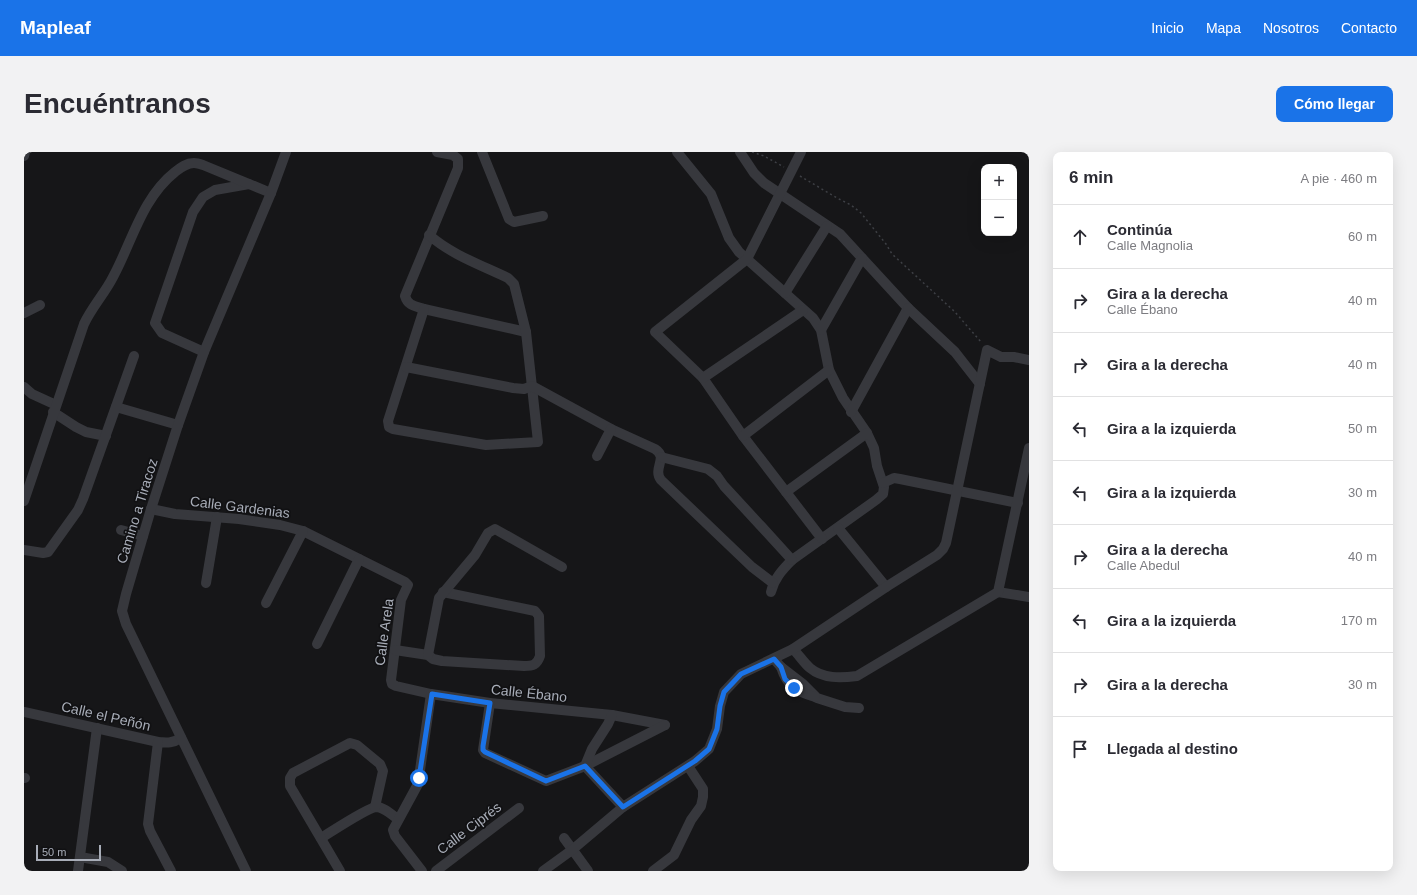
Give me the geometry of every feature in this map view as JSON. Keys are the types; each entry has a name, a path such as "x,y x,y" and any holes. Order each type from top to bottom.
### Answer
{"street":[{"path":"24,156 25,152"},
{"name":"Camino a Tiracoz","path":"246,871 126,624 122,611 151,509 178,425 204,352 271,193 286,152"},
{"path":"437,152 453,155 458,159 458,168 405,296 407,301 411,305 424,309 526,332"},
{"path":"482,152 509,219 514,222 543,216"},
{"path":"661,456 658,475 661,480 772,587 782,570 792,560 883,494 884,487 877,466 874,448 867,433 851,412 829,370 821,330 813,318 740,252 729,238 711,194 677,152"},
{"path":"740,152 754,173 764,183 840,234 908,308 955,352 980,384"},
{"path":"801,152 747,259 655,332 703,378 743,436 822,539"},
{"path":"24,501 84,324 112,280 140,217 152,198 169,177 183,166 194,163 203,165 271,193"},
{"path":"204,352 162,333 155,323 193,212 203,197 215,190 250,184"},
{"path":"785,293 827,226"},
{"path":"424,309 388,421 389,427 393,430 486,445 538,442 526,332 514,284 508,278 456,254 429,236"},
{"path":"821,330 862,258"},
{"path":"24,313 40,305"},
{"path":"851,412 908,308"},
{"path":"703,378 803,310"},
{"path":"543,871 572,850 623,807 688,766 709,749 717,729 720,706 724,692 741,674 793,649 937,555 943,549 988,350 1001,357 1014,357 1029,360"},
{"path":"24,550 43,553 48,552 83,500 134,356"},
{"path":"406,367 513,388 524,389 532,386 611,429 655,449 661,456 708,469 792,560"},
{"path":"743,436 829,370"},
{"path":"24,388 55,409 76,427 86,432 106,436"},
{"path":"116,407 178,425"},
{"path":"597,456 611,429"},
{"path":"786,492 867,433"},
{"path":"998,592 1027,469 1029,448"},
{"path":"883,483 894,478 1018,503"},
{"name":"Calle Gardenias","path":"151,509 175,514 280,524 303,531 405,582 408,585"},
{"path":"206,583 217,517"},
{"path":"838,528 886,587"},
{"path":"428,654 439,598 475,555 491,530 495,529 562,567"},
{"path":"121,530 143,536"},
{"path":"266,603 303,531"},
{"path":"317,644 359,560"},
{"name":"Calle Arela","path":"392,684 391,680 400,600 408,585"},
{"path":"395,650 428,654 433,660 442,661 524,666 536,664 538,662 540,656 538,614 530,609 443,592"},
{"path":"793,649 810,668 818,673 841,678 857,676 998,592 1029,597"},
{"path":"774,659 781,667 803,684 817,698 845,707 859,708"},
{"name":"Calle Ébano","path":"392,684 432,694 490,703 612,715 665,725 585,766"},
{"path":"422,871 395,836 393,830 418,784 432,694"},
{"path":"490,703 483,750 546,781 585,766 592,749 612,715"},
{"name":"Calle el Peñón","path":"24,712 158,742 176,742 181,738"},
{"path":"78,871 97,728"},
{"path":"158,742 148,824 150,831 171,871"},
{"path":"340,871 290,786 290,778 294,773 350,743 357,745 380,764 383,771 376,807"},
{"path":"585,766 623,807"},
{"path":"653,871 674,855 691,820 701,806 703,789 688,766"},
{"path":"321,838 376,807 382,808 398,819"},
{"name":"Calle Ciprés","path":"436,871 519,808"},
{"path":"564,838 588,871"},
{"path":"80,856 108,862 122,871"}],"path":[{"path":"752,152 764,156 791,171 851,205 861,213 886,244 892,254 954,311 988,350"}],"route":[{"path":"419,778 432,694 490,703 483,746 483,750 485,752 543,781 585,766 623,807 695,761 709,749 717,729 720,706 724,692 741,674 774,659 781,667 785,679 794,688"}]}
